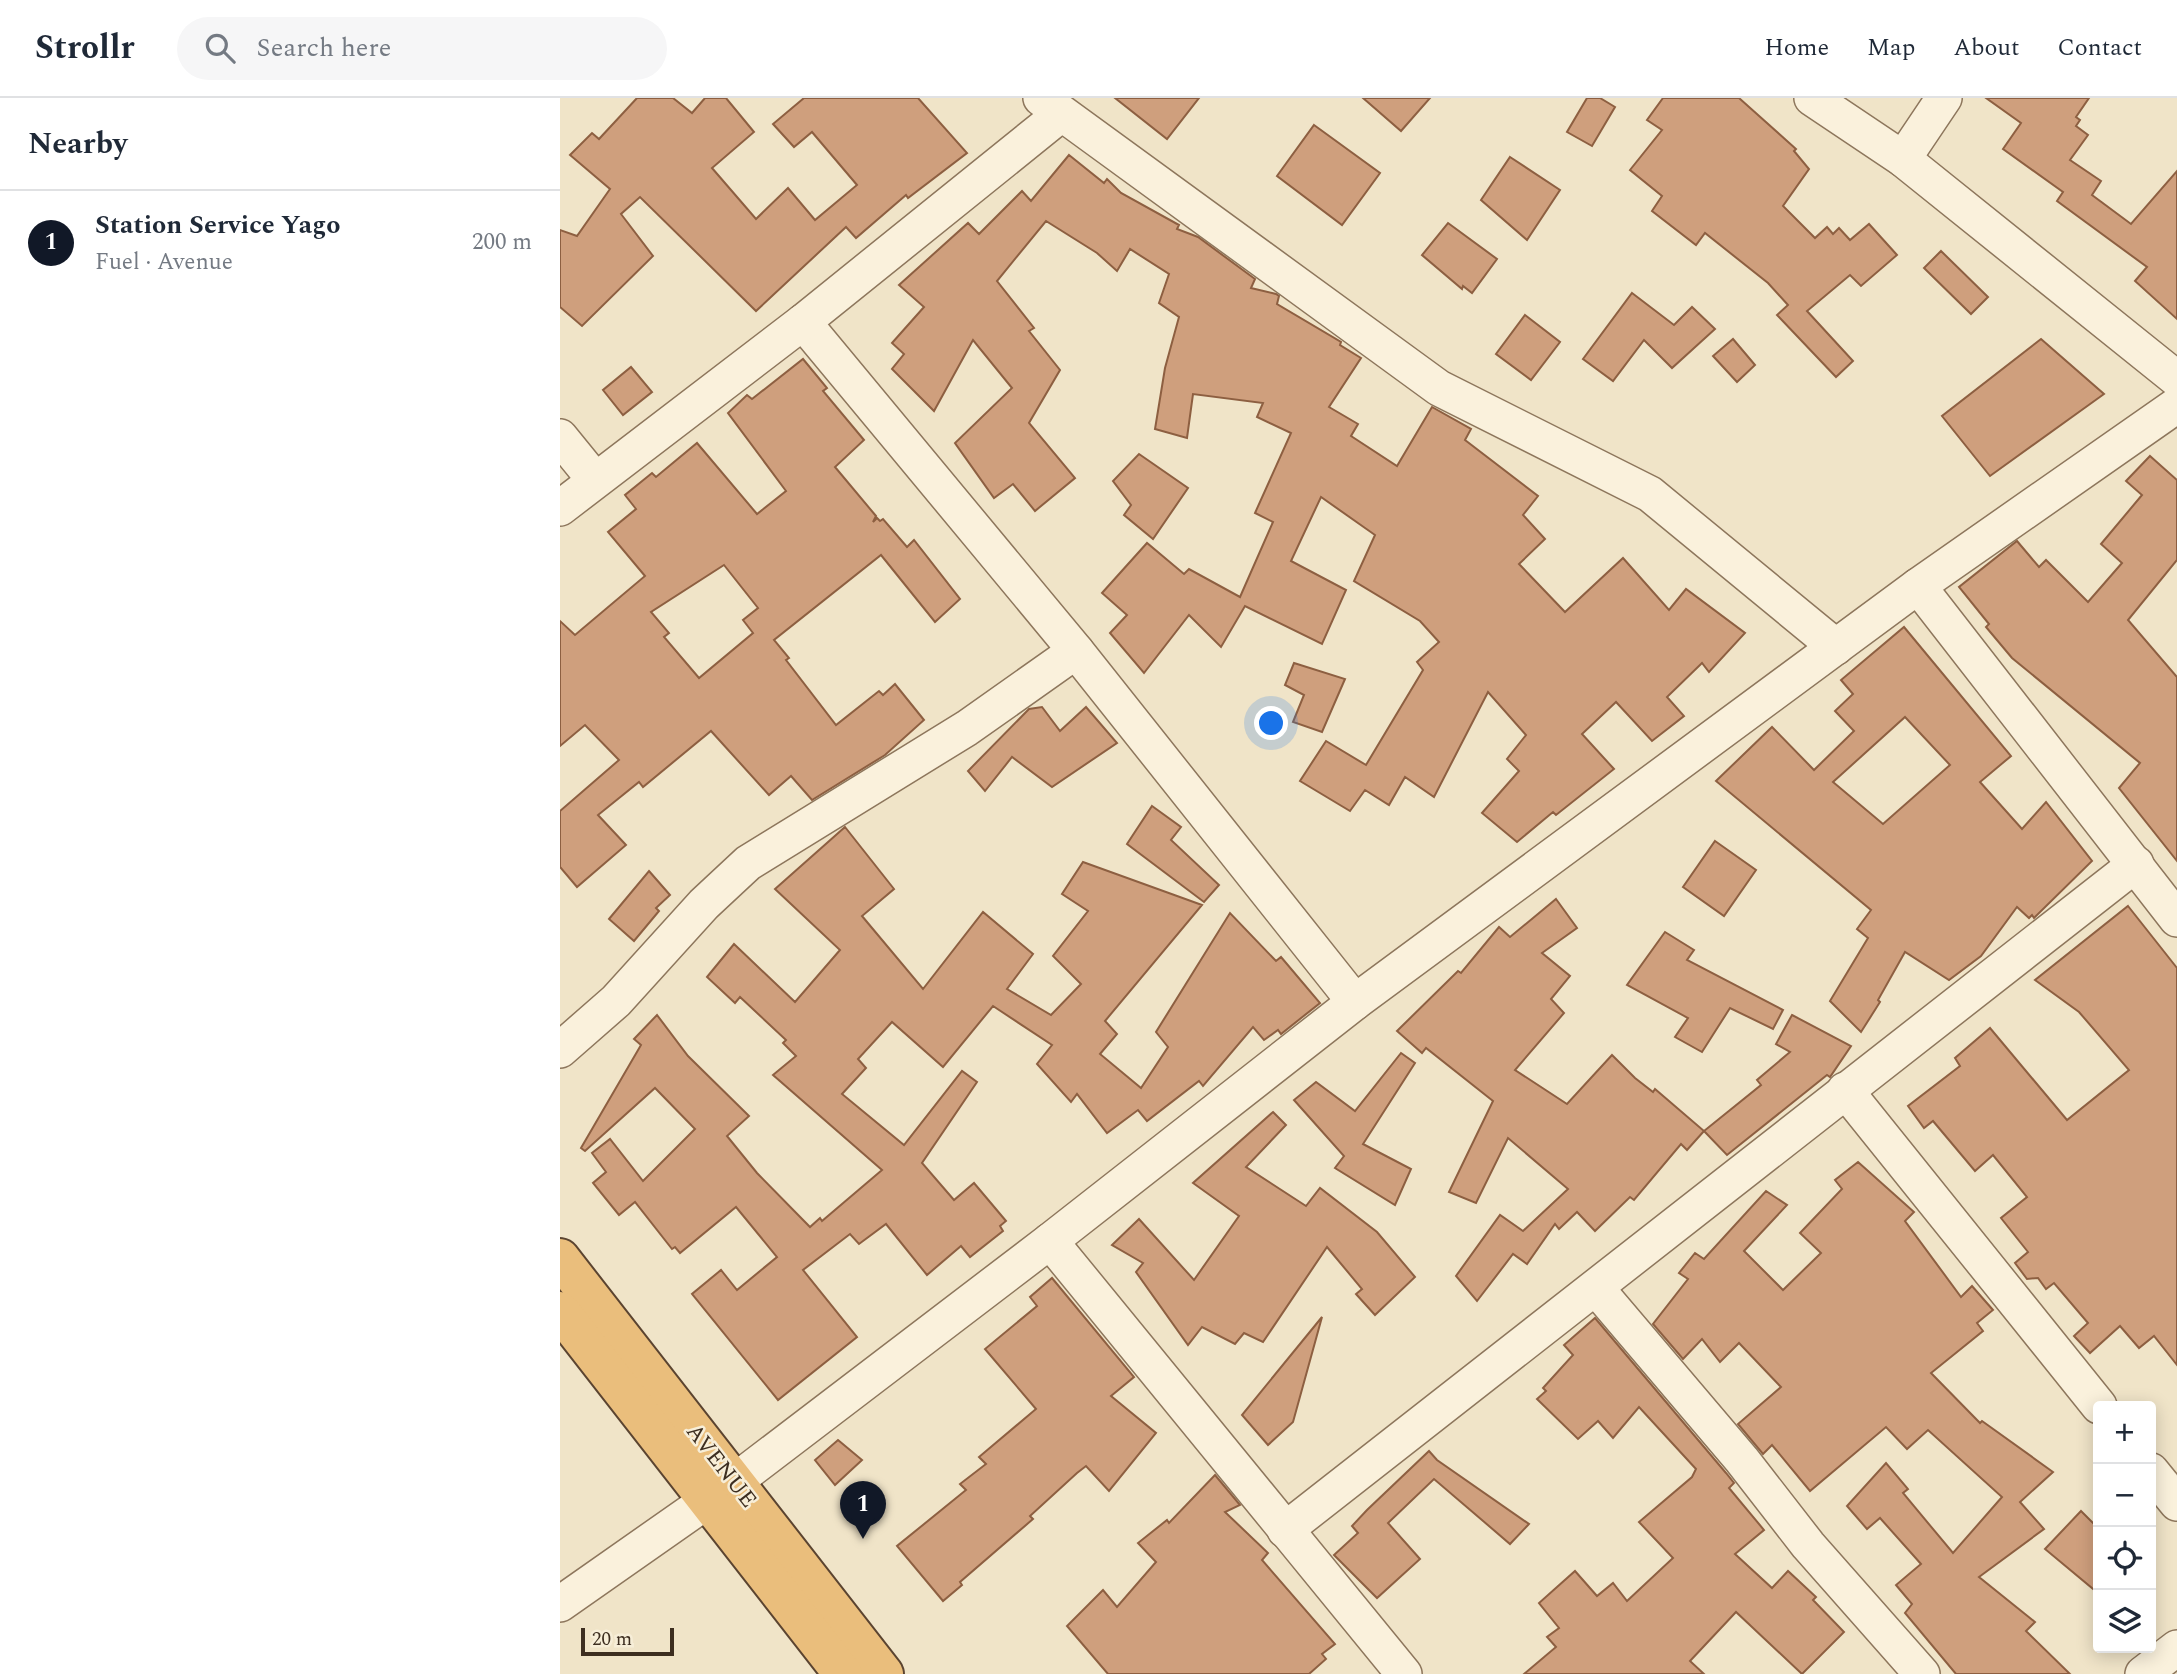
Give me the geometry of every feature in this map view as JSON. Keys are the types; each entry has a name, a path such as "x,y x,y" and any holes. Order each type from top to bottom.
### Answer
{"highway":[{"name":"AVENUE","path":"560,1258 721,1492 884,1674"},
{"path":"560,1311 721,1492 843,1674"}],"street":[{"path":"1812,98 1903,159 2177,379"},
{"path":"1903,159 1944,98"},
{"path":"560,508 803,323 1051,106 1439,388 1650,494 1836,648"},
{"path":"803,323 1076,651 1354,1002"},
{"path":"560,1604 721,1492 1051,1241 1354,1002 1918,586 2177,405"},
{"path":"560,437 595,480"},
{"path":"1918,586 2177,919"},
{"path":"560,1050 617,1001 704,904 748,863 967,727 1076,651"},
{"path":"1285,1530 2136,864"},
{"path":"1845,1090 2095,1401"},
{"path":"1051,1241 1404,1674"},
{"path":"1596,1288 1742,1460 1808,1545 1922,1674"},
{"path":"2156,1477 2177,1503"},
{"path":"2143,1674 2177,1648"}],"building":[{"path":"637,98 673,98 692,113 705,98 726,98 754,132 712,168 756,219 788,188 815,220 857,185 812,132 794,147 773,124 804,98 918,98 967,153 908,198 906,195 856,238 846,227 756,311 640,197 621,214 653,256 582,326 560,307 560,230 577,236 610,189 570,155 592,133 599,139"},
{"path":"1115,98 1199,98 1167,139"},
{"path":"1363,98 1430,98 1401,131"},
{"path":"1587,98 1600,98 1615,107 1592,146 1567,132"},
{"path":"1663,98 1739,98 1796,149 1794,151 1809,169 1783,206 1815,238 1827,227 1833,234 1839,228 1850,240 1869,224 1897,255 1861,286 1850,275 1807,311 1853,361 1836,377 1777,315 1788,305 1768,283 1705,233 1696,245 1652,211 1662,196 1630,170 1662,130 1647,120"},
{"path":"1986,98 2089,98 2076,117 2080,120 2076,126 2088,135 2070,160 2101,181 2092,195 2131,224 2177,171 2177,319 2135,281 2147,267 2057,201 2063,192 2003,149 2021,123"},
{"path":"1314,125 1380,173 1342,225 1277,176"},
{"path":"1069,155 1104,183 1107,179 1121,193 1179,225 1177,229 1198,237 1255,279 1251,288 1276,294 1279,296 1277,304 1341,342 1340,345 1361,358 1329,407 1358,424 1351,436 1397,466 1432,407 1471,429 1465,440 1538,496 1523,515 1545,539 1519,564 1565,612 1623,558 1669,610 1686,589 1745,633 1709,672 1702,663 1667,697 1684,716 1652,741 1616,702 1582,734 1614,769 1556,815 1553,812 1517,842 1482,813 1519,771 1507,759 1526,735 1488,692 1434,797 1405,777 1389,805 1365,790 1350,811 1300,781 1326,741 1366,765 1423,670 1417,662 1439,642 1420,621 1354,581 1375,535 1321,497 1291,561 1346,590 1322,644 1245,606 1221,647 1189,615 1144,673 1110,633 1127,615 1102,593 1147,543 1184,574 1189,569 1240,597 1273,522 1255,513 1291,433 1257,417 1263,403 1193,394 1187,438 1155,429 1165,368 1179,317 1159,303 1169,274 1130,249 1117,271 1097,253 1046,221 997,281 1034,328 1029,331 1060,370 1029,423 1075,478 1035,511 1013,484 994,498 955,443 1012,388 973,340 934,411 892,369 904,354 892,343 924,307 899,285 968,223 979,234 1022,191 1031,201"},
{"path":"1510,157 1560,190 1527,240 1481,200"},
{"path":"1448,223 1497,259 1472,293 1463,286 1462,289 1422,255"},
{"path":"1941,251 1988,297 1971,314 1924,268"},
{"path":"1632,293 1674,325 1692,307 1715,329 1672,368 1644,340 1613,381 1583,359"},
{"path":"1525,315 1560,342 1531,380 1496,354"},
{"path":"1733,339 1755,365 1737,382 1713,356"},
{"path":"2041,339 2104,394 1990,476 1942,416"},
{"path":"803,359 827,388 823,391 864,440 835,467 876,516 873,522 877,518 880,521 883,519 907,547 914,540 960,599 935,622 881,555 774,640 836,725 879,691 883,695 895,684 924,720 885,755 812,800 791,776 769,795 711,731 643,787 639,782 598,815 626,845 577,887 560,867 560,811 619,760 585,725 560,746 560,621 575,635 645,576 608,532 636,509 625,495 652,473 656,477 697,443 757,514 786,491 728,413 747,395 752,399","holes":["724,565 758,608 743,620 753,633 699,678 664,637 669,633 651,612"]},
{"path":"631,367 652,392 623,415 603,390"},
{"path":"1139,454 1188,488 1153,539 1124,515 1131,505 1113,481"},
{"path":"2150,456 2177,480 2177,560 2128,620 2177,677 2177,861 2119,788 2140,763 2012,658 1986,627 1989,624 1959,587 2017,541 2039,567 2046,560 2088,602 2122,563 2101,544 2142,495 2126,481"},
{"path":"1904,627 2011,756 1980,782 2022,829 2046,802 2092,861 2034,918 2032,915 2029,918 2017,907 1981,956 1949,980 1905,952 1878,1000 1880,1002 1861,1032 1830,1001 1868,938 1857,929 1871,910 1716,781 1772,727 1814,770 1854,731 1835,711 1853,694 1841,680","holes":["1905,717 1950,765 1883,824 1833,782"]},
{"path":"1294,663 1345,679 1322,732 1293,722 1304,695 1285,685"},
{"path":"1042,707 1060,731 1086,707 1117,743 1052,787 1012,757 985,791 968,771 1029,709"},
{"path":"1152,806 1181,827 1171,840 1219,885 1204,902 1127,844"},
{"path":"845,827 894,889 862,916 923,989 983,912 1033,954 1007,989 1051,1015 1081,984 1053,956 1088,911 1062,894 1083,862 1202,905 1105,1021 1117,1034 1100,1054 1141,1088 1168,1047 1156,1032 1230,913 1276,961 1281,957 1320,1003 1281,1034 1278,1030 1264,1040 1253,1027 1203,1086 1199,1081 1147,1121 1138,1110 1107,1133 1077,1094 1071,1102 1037,1064 1052,1045 993,1006 943,1067 892,1022 858,1059 866,1068 842,1094 904,1145 962,1071 977,1082 922,1163 954,1200 974,1183 1006,1221 1000,1226 1003,1231 970,1257 961,1246 927,1275 886,1224 859,1244 850,1234 803,1270 857,1337 778,1400 692,1294 721,1270 737,1290 777,1257 736,1207 680,1253 675,1247 672,1249 635,1202 619,1215 593,1183 606,1172 592,1153 610,1139 643,1181 695,1129 655,1088 585,1151 581,1148 641,1045 634,1039 657,1015 688,1056 749,1116 727,1136 757,1173 810,1227 820,1218 822,1221 882,1170 773,1075 796,1056 783,1043 786,1040 740,997 735,1003 707,977 734,944 795,1002 840,950 775,889"},
{"path":"1715,841 1756,870 1724,916 1683,887"},
{"path":"649,871 670,895 656,908 659,911 634,941 609,919"},
{"path":"1556,899 1577,928 1542,953 1570,976 1551,999 1564,1013 1515,1070 1567,1104 1612,1055 1635,1078 1653,1092 1655,1089 1704,1131 1687,1150 1681,1144 1634,1200 1630,1197 1595,1231 1577,1212 1559,1229 1555,1224 1527,1264 1513,1254 1477,1301 1456,1276 1500,1215 1523,1231 1568,1189 1508,1138 1476,1203 1449,1192 1493,1101 1426,1048 1422,1053 1397,1031 1458,971 1461,973 1499,927 1510,937"},
{"path":"2128,906 2177,968 2177,1365 2154,1336 2139,1348 2120,1326 2090,1353 2074,1336 2088,1323 2054,1283 2046,1289 2038,1278 2027,1279 2015,1263 2028,1252 2001,1218 2027,1197 1993,1155 1975,1171 1933,1121 1924,1128 1908,1106 1960,1066 1955,1058 1990,1028 2067,1120 2129,1070 2079,1012 2035,980"},
{"path":"1665,932 1694,950 1687,960 1783,1010 1773,1029 1730,1008 1702,1052 1675,1037 1688,1018 1627,985"},
{"path":"1792,1015 1851,1046 1830,1077 1827,1075 1727,1155 1704,1131 1761,1085 1757,1080 1790,1052 1776,1044"},
{"path":"1401,1053 1415,1063 1363,1144 1411,1169 1395,1205 1335,1168 1344,1156 1294,1100 1316,1082 1355,1111"},
{"path":"1273,1112 1286,1125 1246,1167 1306,1206 1320,1188 1377,1232 1415,1277 1375,1315 1356,1294 1362,1289 1327,1247 1263,1342 1244,1333 1235,1344 1202,1327 1188,1345 1136,1272 1143,1263 1112,1245 1139,1219 1194,1280 1239,1216 1193,1183"},
{"path":"1858,1162 1914,1212 1905,1221 1961,1297 1972,1286 1993,1310 1977,1323 1983,1331 1931,1373 1980,1423 1982,1421 2053,1472 2020,1502 2044,1529 1979,1577 2035,1622 2026,1631 2070,1674 1956,1674 1905,1613 1912,1604 1896,1585 1921,1564 1880,1518 1867,1529 1847,1506 1886,1463 1908,1489 1903,1493 1953,1553 2002,1497 1928,1430 1907,1449 1886,1427 1810,1491 1772,1445 1763,1454 1738,1424 1781,1387 1739,1343 1720,1362 1702,1339 1683,1359 1653,1324 1688,1279 1679,1273 1695,1253 1704,1259 1766,1191 1787,1205 1744,1251 1783,1290 1821,1253 1800,1233 1842,1189 1835,1180"},
{"path":"1052,1278 1134,1377 1111,1396 1156,1433 1109,1491 1086,1466 1077,1473 1030,1516 1033,1519 960,1582 962,1585 943,1601 897,1546 966,1490 960,1484 986,1464 979,1457 1036,1409 985,1349 1037,1306 1030,1297"},
{"path":"1322,1317 1293,1422 1268,1445 1242,1415"},
{"path":"1595,1318 1734,1483 1729,1488 1764,1530 1735,1554 1772,1588 1788,1571 1816,1597 1813,1600 1844,1632 1802,1674 1736,1612 1690,1661 1704,1674 1524,1674 1556,1647 1547,1637 1559,1628 1539,1603 1575,1571 1597,1596 1613,1583 1627,1601 1673,1558 1639,1522 1692,1477 1696,1469 1639,1407 1613,1438 1598,1421 1578,1439 1537,1399 1546,1391 1543,1388 1573,1355 1564,1345"},
{"path":"838,1440 862,1460 835,1485 815,1460"},
{"path":"1429,1451 1437,1460 1529,1524 1510,1544 1434,1479 1388,1523 1420,1559 1377,1598 1334,1555 1358,1533 1352,1526"},
{"path":"1215,1475 1240,1505 1225,1512 1268,1553 1262,1560 1335,1644 1322,1654 1326,1659 1309,1674 1108,1674 1067,1626 1103,1590 1117,1607 1156,1562 1138,1543 1167,1520 1169,1523"},
{"path":"2081,1511 2093,1523 2093,1589 2045,1549"}],"place":[{"name":"Station Service Yago","path":"863,1539"}]}
